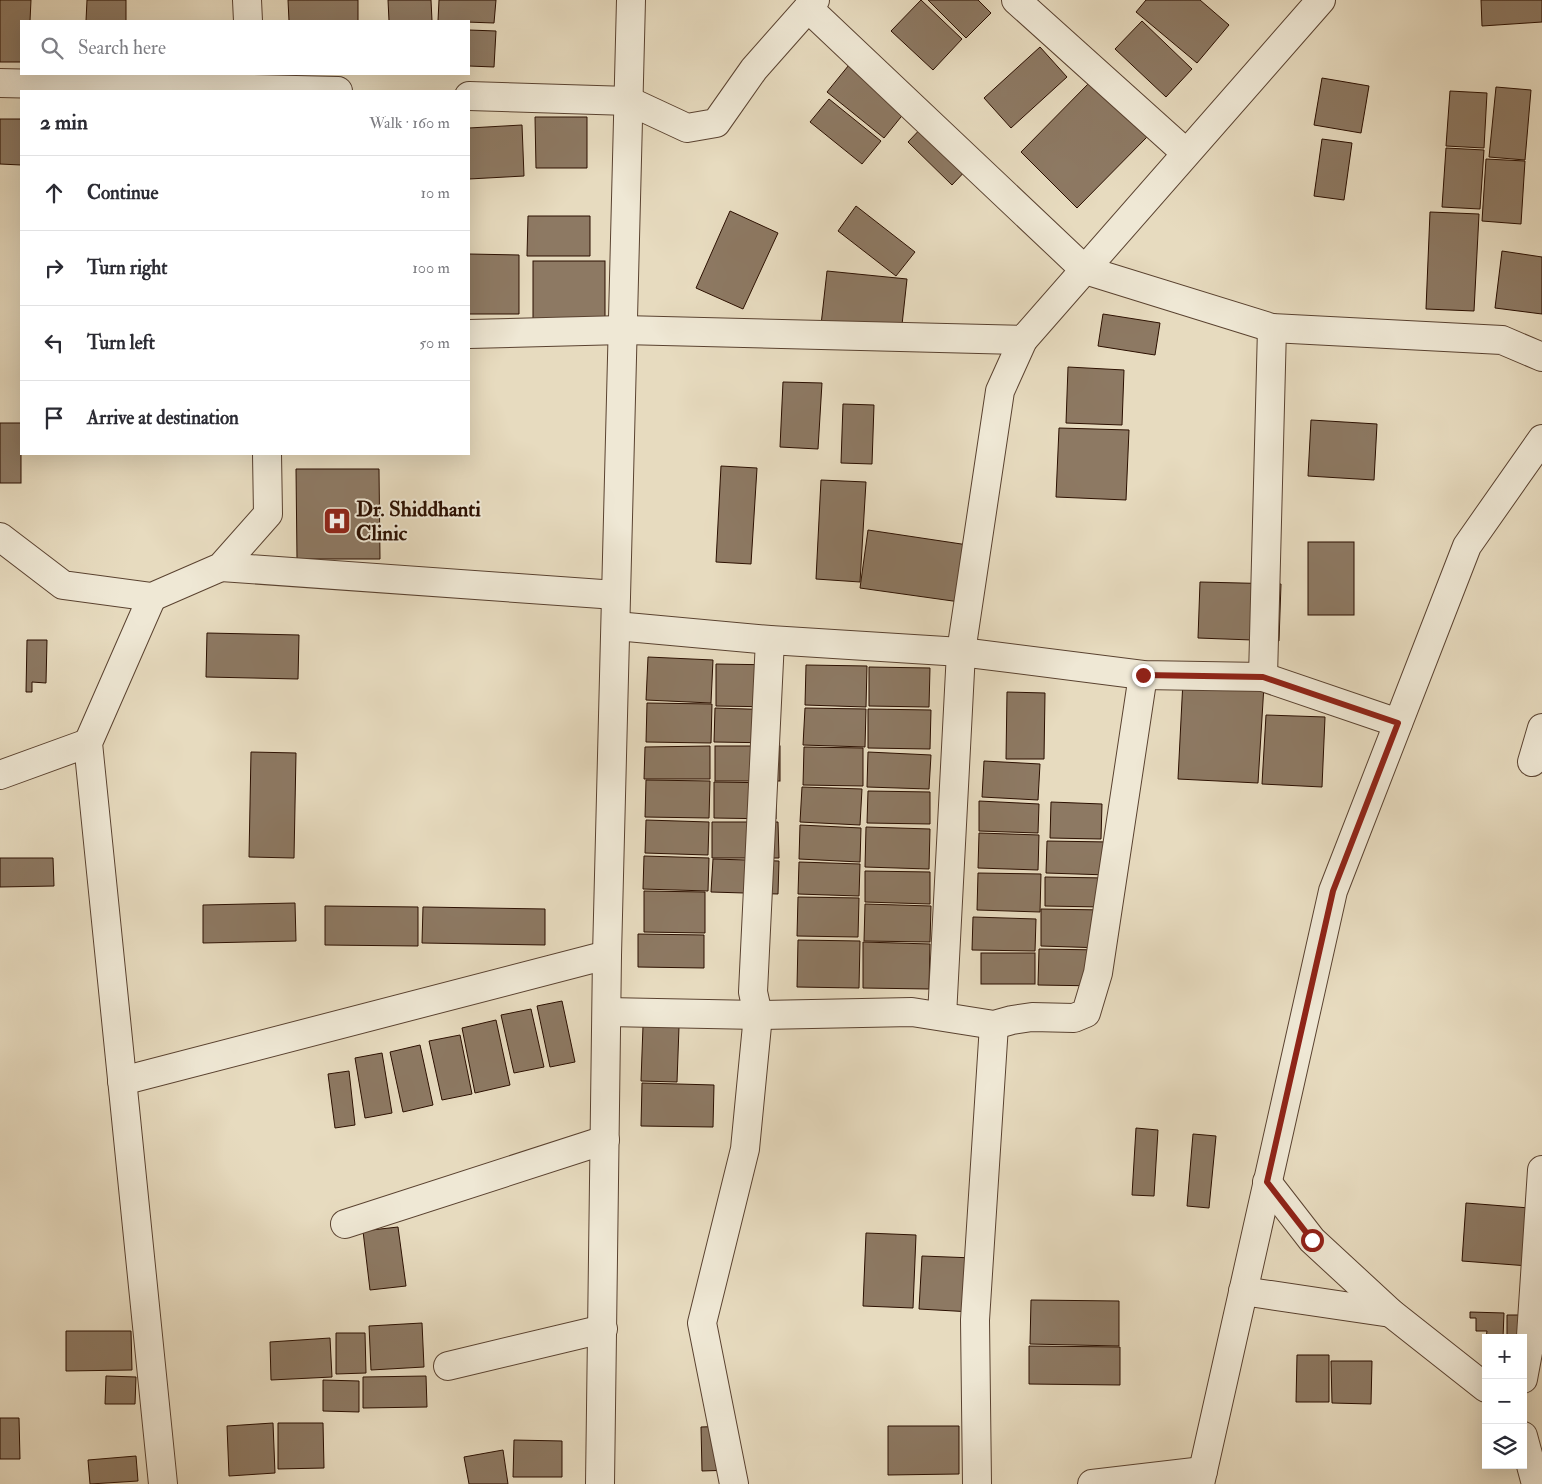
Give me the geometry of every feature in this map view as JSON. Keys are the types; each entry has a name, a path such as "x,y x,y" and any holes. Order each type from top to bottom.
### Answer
{"street":[{"path":"247,0 248,20"},
{"path":"600,1484 607,956 632,0"},
{"path":"1016,0 1186,153"},
{"path":"942,1016 961,652 1000,391 1023,340 1320,0"},
{"path":"470,96 629,101 687,128 716,123 754,69 811,4 1084,270 1272,328 1502,340 1542,357"},
{"path":"0,83 251,84 326,90"},
{"path":"1263,677 1272,328"},
{"path":"470,334 623,330 1023,340"},
{"path":"1092,1484 1201,1478 1333,891 1467,546 1542,439"},
{"path":"0,537 64,584 152,597 221,568 268,514 266,455"},
{"path":"221,568 616,595"},
{"path":"152,597 88,743 163,1484"},
{"path":"616,626 770,640 961,652 1143,675 1263,677 1398,723"},
{"path":"734,1484 702,1323 745,1149 758,1015 753,992 770,640"},
{"path":"607,1012 758,1015 912,1012 994,1025 1012,1020 1032,1018 1074,1018 1086,1012 1098,973 1143,675"},
{"path":"1532,762 1542,728"},
{"path":"0,775 88,743"},
{"path":"122,1081 607,956"},
{"path":"978,1484 975,1320 994,1025"},
{"path":"345,1224 605,1140"},
{"path":"1527,1358 1531,1336 1542,1170"},
{"path":"1267,1182 1312,1240 1390,1313 1482,1385"},
{"path":"1243,1291 1390,1313"},
{"path":"448,1366 603,1329"},
{"path":"1527,1451 1536,1484"}],"building":[{"path":"0,0 31,0 30,20 20,20 20,62 0,62"},
{"path":"87,0 126,0 126,20 86,20"},
{"path":"288,0 358,0 358,20 289,20"},
{"path":"388,0 431,0 432,20 389,20"},
{"path":"439,0 496,0 494,23 470,22 470,20 438,20"},
{"path":"921,0 962,39 933,70 891,31"},
{"path":"928,0 978,0 991,13 966,38"},
{"path":"1146,0 1200,0 1229,25 1197,63 1136,12"},
{"path":"1481,0 1542,0 1542,22 1482,26"},
{"path":"1142,21 1192,69 1166,97 1115,49"},
{"path":"470,30 496,31 494,67 470,66"},
{"path":"1040,47 1067,77 1011,128 984,98"},
{"path":"853,60 909,107 884,138 827,92"},
{"path":"1322,78 1369,86 1361,133 1314,125"},
{"path":"1091,81 1147,137 1077,208 1021,152"},
{"path":"1496,87 1531,90 1525,160 1489,157"},
{"path":"1450,91 1487,93 1484,148 1446,146"},
{"path":"829,99 881,141 862,164 810,122"},
{"path":"535,117 587,117 587,168 536,168"},
{"path":"0,119 20,119 20,165 0,164"},
{"path":"926,123 970,166 952,185 908,142"},
{"path":"522,125 524,176 470,179 470,128"},
{"path":"1322,139 1352,143 1344,200 1314,196"},
{"path":"1446,148 1484,150 1480,209 1442,207"},
{"path":"1486,159 1525,161 1521,224 1482,221"},
{"path":"856,206 915,252 896,276 838,231"},
{"path":"730,211 778,233 743,309 696,288"},
{"path":"1430,212 1479,214 1474,311 1426,309"},
{"path":"528,216 590,216 590,256 527,256"},
{"path":"1502,251 1542,257 1542,314 1495,308"},
{"path":"470,254 519,255 519,314 470,314"},
{"path":"533,261 605,261 605,321 533,321"},
{"path":"827,271 907,279 901,334 821,325"},
{"path":"1103,314 1160,323 1155,355 1098,346"},
{"path":"1068,367 1124,370 1122,425 1066,423"},
{"path":"783,382 822,383 818,449 780,447"},
{"path":"843,404 874,405 872,464 841,463"},
{"path":"1311,420 1377,424 1374,480 1308,476"},
{"path":"0,423 20,423 21,483 0,483"},
{"path":"1059,428 1129,430 1126,500 1056,497"},
{"path":"721,466 757,468 751,564 716,562"},
{"path":"296,469 379,469 380,559 297,559"},
{"path":"821,480 866,482 860,582 816,579"},
{"path":"868,530 968,545 960,602 860,588"},
{"path":"1308,542 1354,542 1354,615 1308,615"},
{"path":"1200,582 1281,584 1279,641 1198,638"},
{"path":"207,633 299,635 298,679 206,677"},
{"path":"27,640 47,640 46,683 32,682 32,692 26,692"},
{"path":"648,657 713,660 711,703 646,700"},
{"path":"716,664 778,665 778,707 716,706"},
{"path":"806,665 867,666 866,707 805,705"},
{"path":"869,667 930,668 929,707 869,706"},
{"path":"1183,680 1264,685 1258,783 1178,779"},
{"path":"1007,692 1045,693 1044,759 1006,759"},
{"path":"647,703 712,704 711,743 646,742"},
{"path":"715,708 777,710 776,743 714,742"},
{"path":"805,708 866,709 865,747 803,745"},
{"path":"868,709 931,710 930,749 868,748"},
{"path":"1266,715 1325,717 1322,787 1262,784"},
{"path":"710,746 710,779 644,779 645,747"},
{"path":"715,746 780,746 780,781 715,781"},
{"path":"804,747 863,748 863,786 803,785"},
{"path":"251,752 296,753 294,858 249,857"},
{"path":"868,752 931,755 929,789 867,787"},
{"path":"984,761 1040,764 1038,800 982,797"},
{"path":"646,780 710,781 709,818 645,817"},
{"path":"714,782 776,783 776,819 714,818"},
{"path":"802,787 862,789 860,825 800,822"},
{"path":"868,791 930,792 930,824 867,823"},
{"path":"979,801 1039,804 1038,833 979,831"},
{"path":"1051,802 1102,804 1101,839 1050,838"},
{"path":"646,820 709,822 708,855 645,853"},
{"path":"712,822 778,822 779,858 712,858"},
{"path":"800,825 861,828 860,862 799,859"},
{"path":"866,827 930,829 929,869 865,867"},
{"path":"979,833 1039,835 1038,870 978,868"},
{"path":"1047,841 1109,842 1108,875 1046,873"},
{"path":"644,856 709,858 708,891 643,889"},
{"path":"0,858 53,858 54,886 0,887"},
{"path":"713,859 779,861 778,894 711,892"},
{"path":"799,862 860,864 859,896 798,894"},
{"path":"865,871 930,872 930,904 865,902"},
{"path":"978,873 1041,874 1040,912 977,910"},
{"path":"1045,877 1104,878 1103,907 1045,906"},
{"path":"644,891 705,892 705,933 644,932"},
{"path":"798,897 859,898 858,937 797,936"},
{"path":"295,903 296,941 203,943 203,905"},
{"path":"865,904 931,906 930,942 864,941"},
{"path":"325,906 418,907 418,946 325,945"},
{"path":"423,907 545,909 545,945 422,943"},
{"path":"1041,909 1104,910 1104,948 1041,946"},
{"path":"973,917 1036,919 1035,951 972,950"},
{"path":"638,934 704,935 704,968 638,967"},
{"path":"798,940 860,941 859,988 797,987"},
{"path":"863,942 930,944 929,989 863,988"},
{"path":"1039,949 1101,950 1101,986 1038,985"},
{"path":"981,953 1035,953 1035,984 981,984"},
{"path":"562,1001 575,1062 550,1067 537,1006"},
{"path":"531,1009 544,1067 514,1073 501,1015"},
{"path":"496,1020 510,1085 475,1093 462,1028"},
{"path":"643,1026 679,1027 677,1082 641,1081"},
{"path":"460,1035 472,1094 442,1100 429,1041"},
{"path":"420,1045 433,1105 403,1112 390,1052"},
{"path":"382,1053 392,1113 365,1118 355,1058"},
{"path":"349,1071 355,1125 335,1128 328,1074"},
{"path":"642,1083 714,1085 713,1127 641,1126"},
{"path":"1136,1128 1158,1130 1154,1196 1132,1195"},
{"path":"1193,1134 1216,1136 1209,1208 1187,1206"},
{"path":"1466,1203 1542,1209 1542,1267 1462,1261"},
{"path":"398,1227 406,1286 370,1290 363,1231"},
{"path":"866,1233 916,1235 913,1308 863,1306"},
{"path":"922,1256 974,1258 972,1312 919,1309"},
{"path":"1031,1300 1119,1301 1119,1346 1030,1344"},
{"path":"1470,1312 1504,1313 1503,1334 1487,1334 1487,1331 1476,1331 1476,1318 1470,1318"},
{"path":"1507,1315 1542,1315 1526,1334 1507,1334"},
{"path":"422,1323 424,1367 371,1370 369,1326"},
{"path":"66,1331 131,1331 132,1370 66,1371"},
{"path":"336,1333 365,1333 366,1373 336,1374"},
{"path":"330,1338 332,1377 271,1380 270,1342"},
{"path":"1029,1346 1120,1347 1120,1385 1029,1384"},
{"path":"1297,1355 1329,1355 1329,1402 1296,1402"},
{"path":"1331,1361 1372,1361 1371,1404 1332,1403"},
{"path":"106,1376 136,1377 135,1404 105,1404"},
{"path":"426,1376 427,1407 363,1408 363,1377"},
{"path":"323,1380 359,1381 359,1412 323,1411"},
{"path":"0,1418 19,1418 20,1459 0,1459"},
{"path":"273,1423 275,1473 229,1476 227,1426"},
{"path":"278,1423 323,1423 324,1468 278,1469"},
{"path":"732,1426 733,1470 702,1471 701,1427"},
{"path":"888,1426 959,1426 959,1474 888,1475"},
{"path":"514,1440 562,1441 562,1477 513,1477"},
{"path":"503,1450 508,1484 469,1484 464,1457"},
{"path":"136,1456 138,1481 90,1484 88,1460"}],"place":[{"name":"Dr. Shiddhanti Clinic","path":"337,521"}],"route":[{"path":"1143,675 1263,677 1398,723 1333,891 1267,1182 1312,1240"}]}
